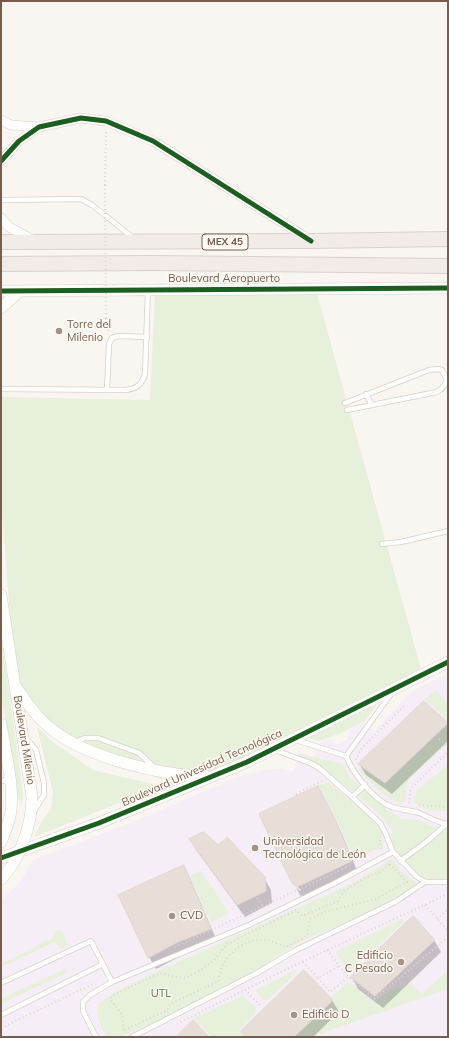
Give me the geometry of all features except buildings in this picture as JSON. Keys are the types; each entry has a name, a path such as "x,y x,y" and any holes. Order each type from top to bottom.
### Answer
{"highway":[{"name":"MEX 45","path":"1,242 448,239"},
{"name":"Boulevard Aeropuerto","path":"1,264 152,263 448,266"},
{"path":"404,266 448,273"}],"street":[{"path":"1,120 11,125 39,127 80,118 106,121 153,141 311,241"},
{"path":"1,161 19,141 39,127"},
{"path":"1,218 9,227 38,242"},
{"name":"Boulevard Aeropuerto","path":"1,291 448,288"},
{"path":"1,308 20,291"},
{"name":"Boulevard Milenio","path":"1,595 32,797 32,814 19,852 6,874 1,879"},
{"name":"Boulevard Univesidad Tecnológica","path":"1,858 99,823 247,762 448,662"},
{"path":"14,684 35,714 54,731 72,743 94,752 158,771 184,776 210,777"},
{"name":"Boulevard Milenio","path":"1,724 6,780 12,788 9,821 1,842"}],"lane":[{"path":"1,200 81,199 92,204 138,242"},
{"path":"1,389 131,390 140,384 145,374 148,290"},
{"path":"107,390 109,344 112,338 119,336 146,337"},
{"path":"345,403 429,370 442,370 446,376 446,384 437,392 347,410"},
{"path":"366,394 372,405"},
{"path":"382,544 401,542 448,531"},
{"path":"346,756 396,687"},
{"path":"72,743 85,738 98,738 139,753 158,771"},
{"path":"293,739 346,756 352,769 365,785 385,804 418,813 432,820 448,824"},
{"path":"271,749 310,762 352,797 383,827 393,852 416,876 425,882 448,882"},
{"path":"352,797 365,785"},
{"path":"400,861 448,824"},
{"path":"96,1037 83,1011 83,1002 90,995 112,982 249,925 335,883 393,852"},
{"path":"132,1037 257,973 296,950 395,902 425,882"},
{"path":"1,983 91,940 112,982"},
{"path":"1,1015 103,964"}],"path":[{"path":"106,121 106,318 108,331 112,338"},
{"path":"356,762 360,750 406,704"},
{"path":"439,739 448,747"},
{"path":"409,804 411,788 448,752"},
{"path":"296,794 324,780"},
{"path":"405,805 448,807"},
{"path":"379,839 381,852"},
{"path":"174,947 352,864"},
{"path":"390,864 407,882 397,888 376,899 349,907 324,912 310,919 307,936 286,948 270,941 255,940 239,946 227,956 219,973 218,981 186,995 170,1004 167,1010 123,1031 124,1020 121,1011 110,1000 112,996 160,973 186,978 214,960 227,944 296,910 302,916 338,900 345,890 365,878 380,872 390,864"},
{"path":"177,1024 327,950 448,894"},
{"path":"257,898 262,905"},
{"path":"425,905 448,931"},
{"path":"437,919 448,909"},
{"path":"445,928 448,924"},
{"path":"327,950 348,977 375,999 448,937"},
{"path":"303,962 330,992 348,977"},
{"path":"318,978 339,966"},
{"path":"1,1028 109,976"},
{"path":"246,990 260,1005"}],"shaded area":[{"name":"Universidad Tecnológica de León","path":"448,674 448,1037 1,1037 1,900 21,881 33,860 140,819 237,777 268,769 281,769 294,772 298,751 314,757 321,742 329,739 336,745 347,740 350,730 364,722 375,730 409,694"}],"green space":[{"path":"316,290 423,676 210,777 167,781 84,751 46,726 16,690 1,500 1,397 150,400 155,292"},
{"path":"1,635 23,792 22,806 17,794 1,694"},
{"path":"436,690 448,704 448,721 425,699"},
{"path":"376,705 365,721 341,733 320,741 306,737"},
{"path":"448,726 448,743 408,780 405,801 400,804 383,794 359,771 359,767 385,783"},
{"path":"37,727 54,743 93,770 161,786 34,837 41,823 51,809 53,793"},
{"path":"299,754 344,764 348,775 386,809 403,819 418,820 433,827 448,827 448,878 430,881 411,867 396,851 390,837 393,831 382,817 355,793 314,762 298,757"},
{"path":"448,765 448,811 427,810 413,802 417,790"},
{"path":"329,783 371,817 382,832 383,847 353,859 340,827 319,785"},
{"name":"UTL","path":"390,859 393,860 399,869 418,885 372,911 302,941 258,969 177,1012 121,1037 108,1037 103,1030 98,1018 98,1005 113,993 149,975 355,882"},
{"path":"201,871 229,913 211,923 190,876"},
{"path":"402,919 405,921 351,972 335,952"},
{"path":"58,929 63,932 68,947 62,949 55,942 4,966 3,963 54,937 54,934"},
{"path":"66,968 68,972 1,1004 1,999"},
{"path":"296,970 297,972 269,999 264,1001 255,990"},
{"path":"448,970 448,989 311,1037 295,1037 334,1001 332,997 349,981 375,1002 396,987 399,989 409,982 422,994"},
{"path":"243,996 256,1008 254,1015 239,1030 245,1037 212,1037 193,1018"}],"cycle path":[{"path":"1,161 19,141 39,127 81,118 106,121 153,141 311,241"},
{"path":"1,291 448,288"},
{"path":"1,858 99,823 247,762 448,662"}],"place":[{"name":"Torre del Milenio","path":"59,331"},
{"name":"Universidad Tecnológica de León","path":"255,848"},
{"name":"CVD","path":"172,916"},
{"name":"Edificio C Pesado","path":"401,962"},
{"name":"Edificio D","path":"294,1015"}]}
